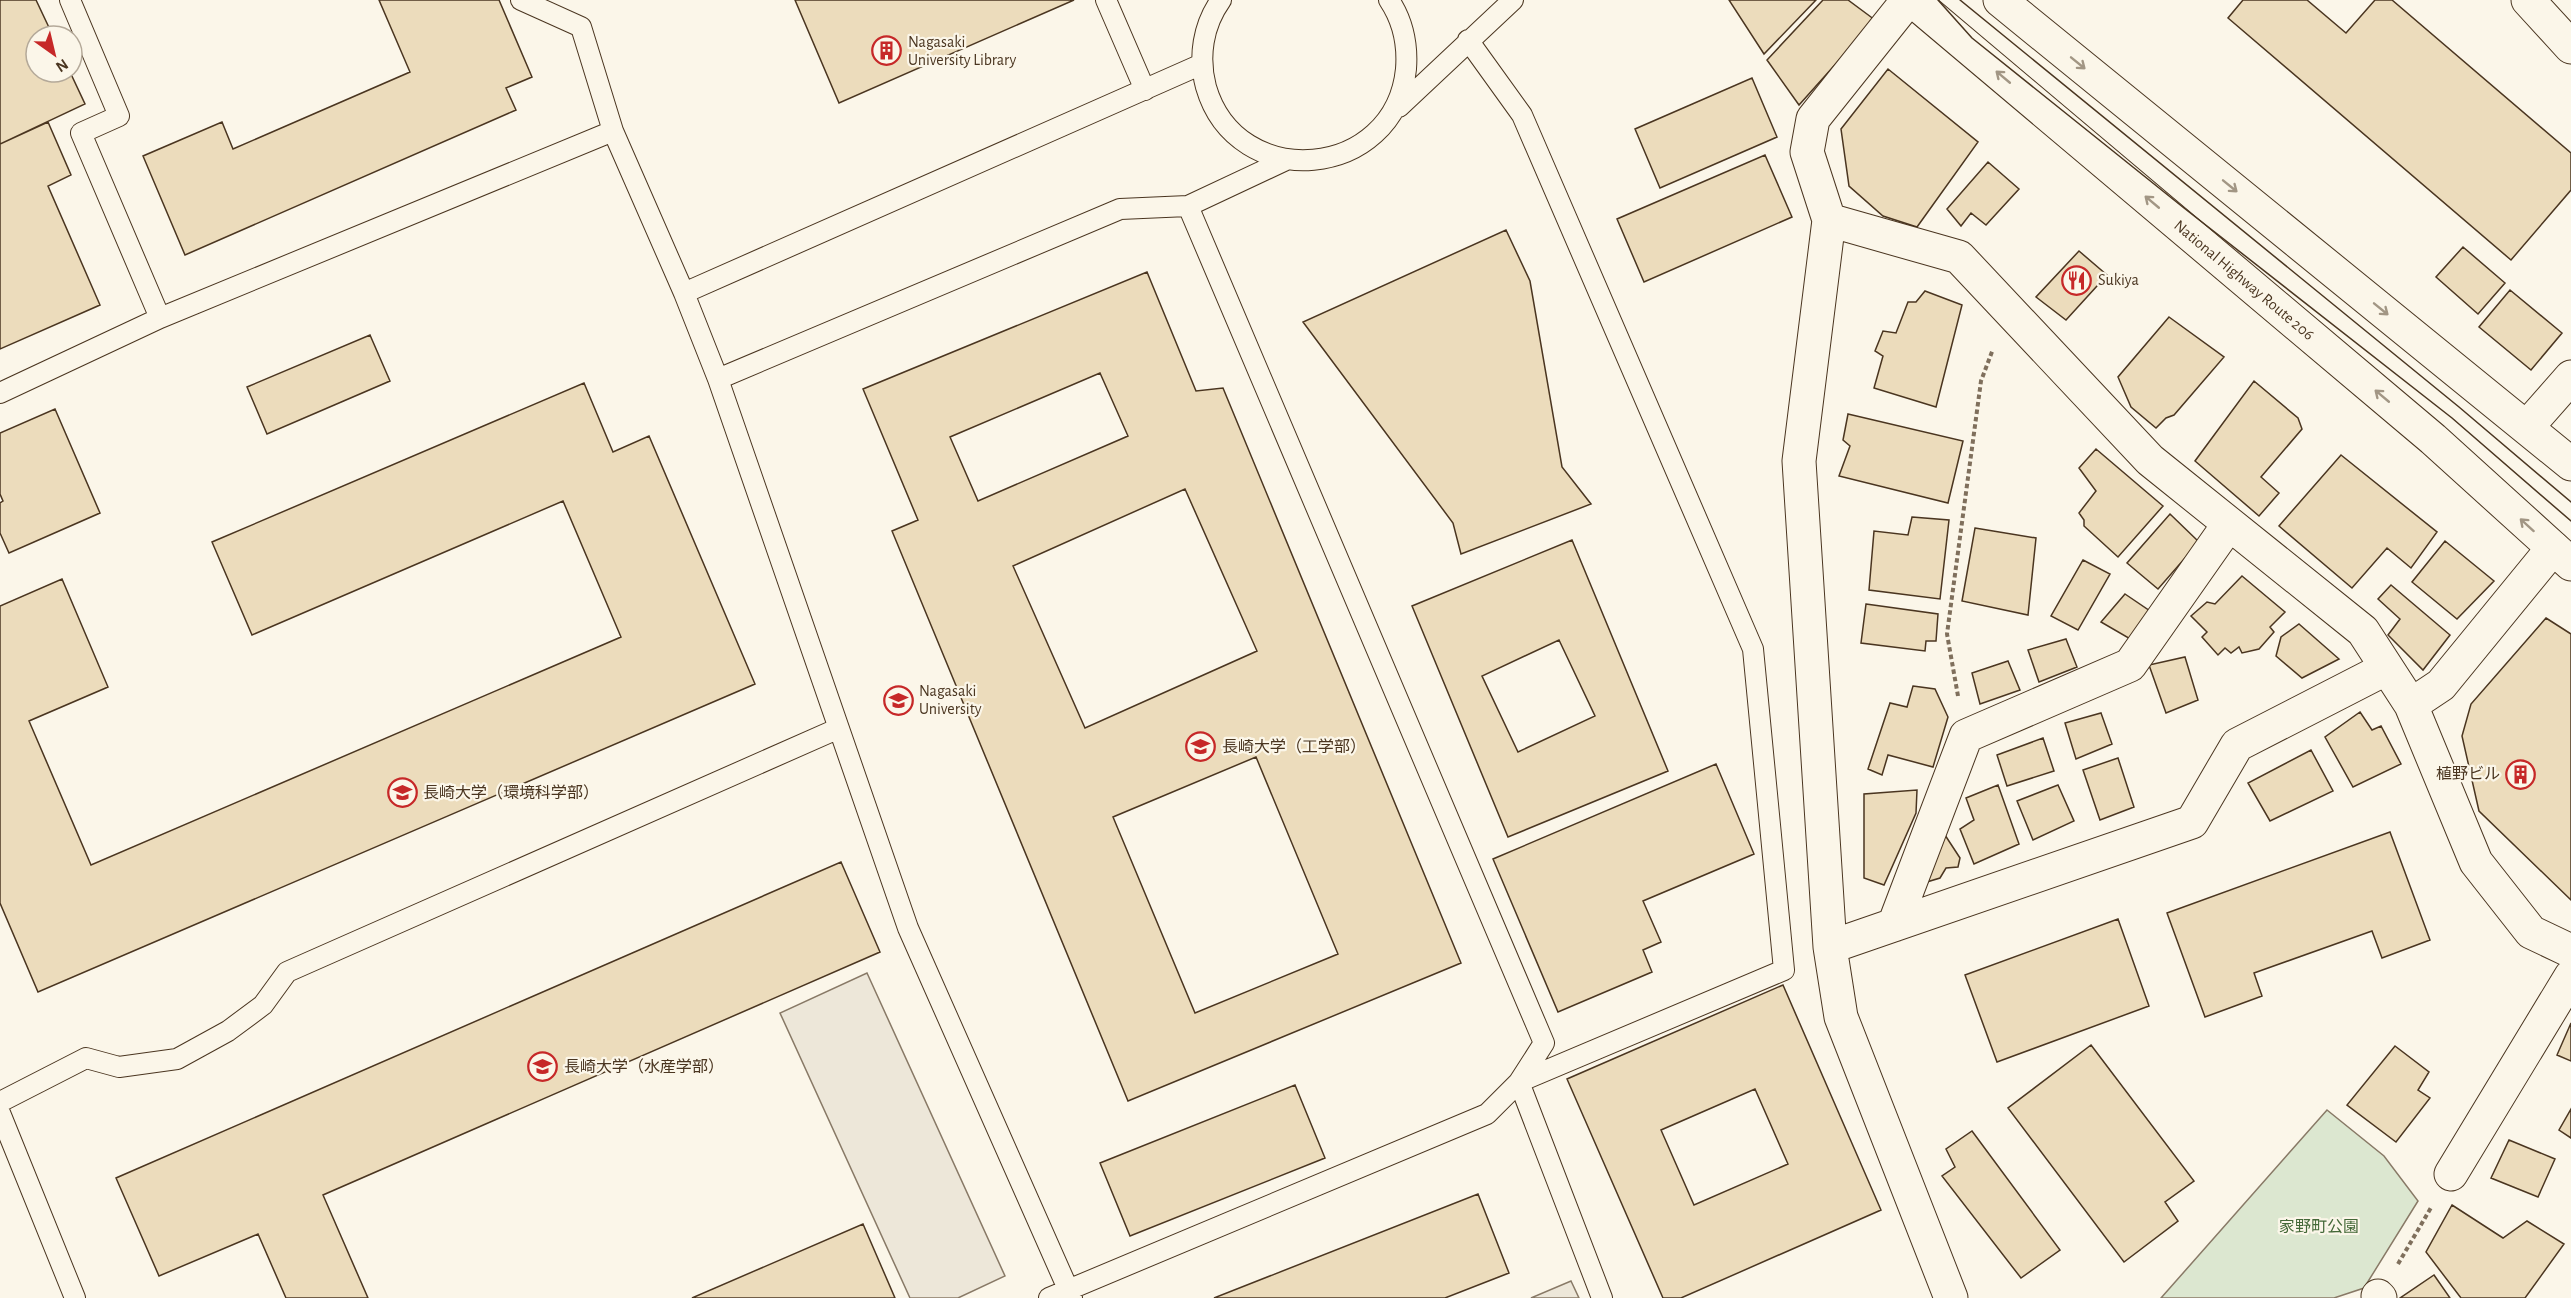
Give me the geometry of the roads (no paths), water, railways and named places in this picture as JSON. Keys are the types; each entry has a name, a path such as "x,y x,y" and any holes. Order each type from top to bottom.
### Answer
{"main road":[{"path":"1910,0 1813,118 1807,152 1829,220 1799,461 1830,947 1841,1017 1951,1298"},
{"name":"National Highway Route 206","path":"1910,0 2433,439 2562,556"},
{"path":"2000,0 2571,464"},
{"path":"2529,0 2571,46"},
{"path":"1829,220 1959,257 2150,460 2363,631 2411,705 2476,862 2531,932 2571,951"},
{"path":"2527,428 2571,377"},
{"path":"1894,925 1966,736 2130,665 2229,524"},
{"path":"2411,705 2441,685 2562,556"},
{"path":"1830,947 2192,822 2237,745 2387,668"},
{"path":"2451,1174 2571,976"}],"lane":[{"path":"70,0 118,116 81,133 160,318"},
{"path":"521,0 581,27 613,131 684,293 718,379 837,729 908,928 1071,1294"},
{"path":"1106,0 1145,90"},
{"path":"1221,0 1212,11 1203,41 1202,64 1211,104 1230,130 1255,149 1286,160 1315,161 1344,153 1370,138 1468,40 1513,0"},
{"path":"1389,0 1399,16 1408,50 1404,85 1389,117"},
{"path":"1468,40 1522,115 1753,649 1784,970 1519,1082"},
{"path":"684,293 1202,64"},
{"path":"0,393 160,318 613,131"},
{"path":"718,379 1120,209 1188,206 1286,160"},
{"path":"1049,1298 1071,1294 1487,1114 1519,1082 1544,1043 1188,206"},
{"path":"0,1102 86,1058 119,1067 177,1059 228,1031 263,1005 287,972 837,729"},
{"path":"1519,1082 1602,1298"},
{"path":"0,1113 75,1298"}],"tram line":[{"path":"1938,0 1972,38 2452,418 2571,521"},
{"path":"1960,0 2459,407 2571,502"}],"place":[{"name":"Nagasaki University Library","path":"887,51"},
{"name":"Sukiya","path":"2077,280"},
{"name":"Nagasaki University","path":"898,700"},
{"name":"長崎大学（工学部）","path":"1201,747"},
{"name":"植野ビル","path":"2521,774"},
{"name":"長崎大学（環境科学部）","path":"402,793"},
{"name":"長崎大学（水産学部）","path":"543,1067"}],"park label":[{"name":"家野町公園","path":"2319,1227"}]}
